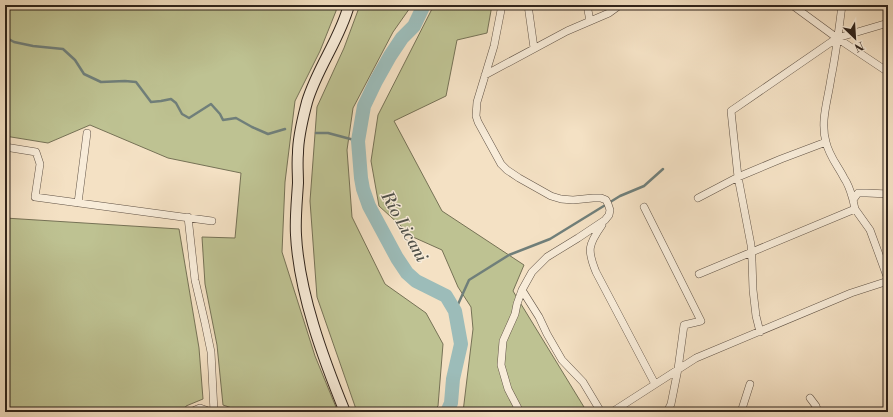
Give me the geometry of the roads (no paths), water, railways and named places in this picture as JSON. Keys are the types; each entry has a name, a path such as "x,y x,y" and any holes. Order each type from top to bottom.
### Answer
{"main road":[{"path":"345,412 331,376 312,318 299,263 296,234 298,152 301,130 315,81 346,17 349,5"}],"street":[{"path":"502,5 494,46 477,102 476,116 478,122 501,164 519,178 551,196 561,199 573,200 601,198 606,200 610,210 609,215 596,233 592,242 590,248 592,262 655,384"},
{"path":"528,5 534,48"},
{"path":"587,5 590,21"},
{"path":"485,76 534,48 609,12 620,5"},
{"path":"792,5 888,72"},
{"path":"612,412 696,358 851,293 888,280 870,230 855,210 849,187 830,155 826,142 824,128 825,111 838,38 842,5"},
{"path":"760,332 756,316 753,290 752,252 738,177 731,111 838,38 888,23"},
{"path":"78,203 86,133"},
{"path":"698,198 738,177 826,142"},
{"path":"5,147 36,152 40,164 35,197 212,221"},
{"path":"853,200 858,194 888,194"},
{"path":"644,207 701,321 684,325 678,369 671,404 667,412"},
{"path":"699,274 855,210"},
{"path":"188,218 195,280 211,352 214,412"},
{"path":"520,412 508,389 501,365 504,341 515,314 522,290 532,272 547,256 605,220"},
{"path":"522,290 539,317 562,360 583,382 601,412"},
{"path":"741,412 750,384"},
{"path":"810,398 816,406 818,412"},
{"path":"194,412 200,408 211,412"}],"waterway":[{"name":"Río Licani","path":"424,5 414,26 402,38 376,81 364,106 358,141 363,189 369,206 397,258 407,273 416,281 446,296 455,311 461,344 453,379 451,403 447,412"},
{"path":"5,37 14,42 33,46 63,49 75,60 84,74 101,82 136,82 151,102 171,99 176,103 182,114 189,118 211,104 223,120 236,118 268,134 285,129"},
{"path":"316,133 328,133 358,141"},
{"path":"455,311 469,280 509,255 550,239 620,196 644,186 663,169"}]}
